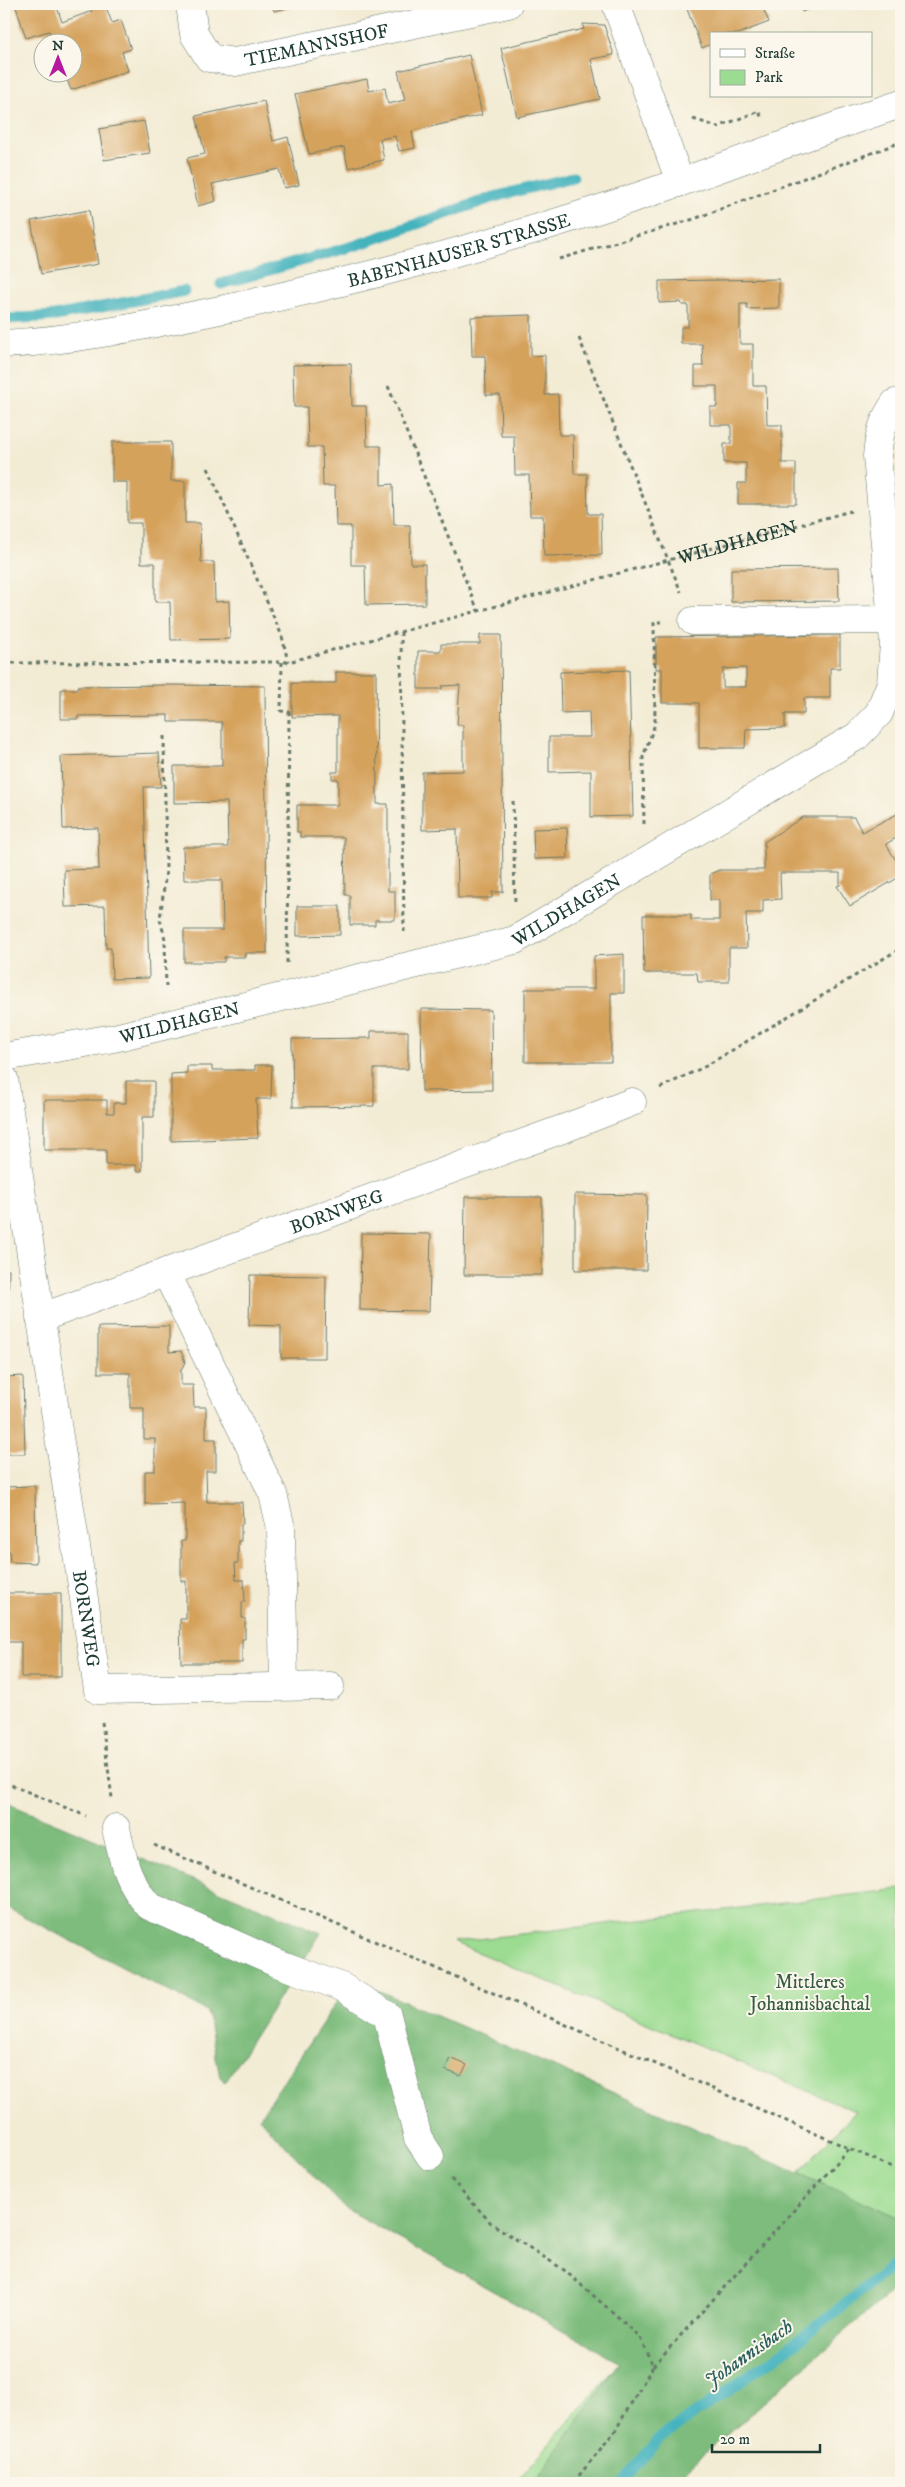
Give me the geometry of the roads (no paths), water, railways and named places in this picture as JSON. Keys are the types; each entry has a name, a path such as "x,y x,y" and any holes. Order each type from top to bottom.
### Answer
{"street":[{"name":"TIEMANNSHOF","path":"190,4 194,34 210,58 235,62 508,4"},
{"path":"616,4 680,182"},
{"name":"BABENHAUSER STRASSE","path":"4,344 72,338 335,285 538,228 680,182 901,104"},
{"name":"WILDHAGEN","path":"4,1057 114,1038 516,940 857,736 878,713 891,683 894,643 877,456 879,434 884,418 895,403"},
{"path":"693,621 892,620"},
{"name":"BORNWEG","path":"4,1079 98,1690 284,1685 330,1686"},
{"name":"BORNWEG","path":"40,1318 568,1127 632,1102"},
{"path":"166,1272 273,1494 281,1528 284,1685"},
{"path":"116,1828 124,1867 134,1889 149,1906 274,1962 342,1987 386,2015 418,2138 430,2156"}],"waterway":[{"path":"221,284 357,245 494,197 573,177"},
{"path":"4,319 55,316 184,291"},
{"name":"Johannisbach","path":"622,2483 659,2439 797,2342 901,2259"}],"park label":[{"name":"Mittleres Johannisbachtal","path":"810,1992"}]}
